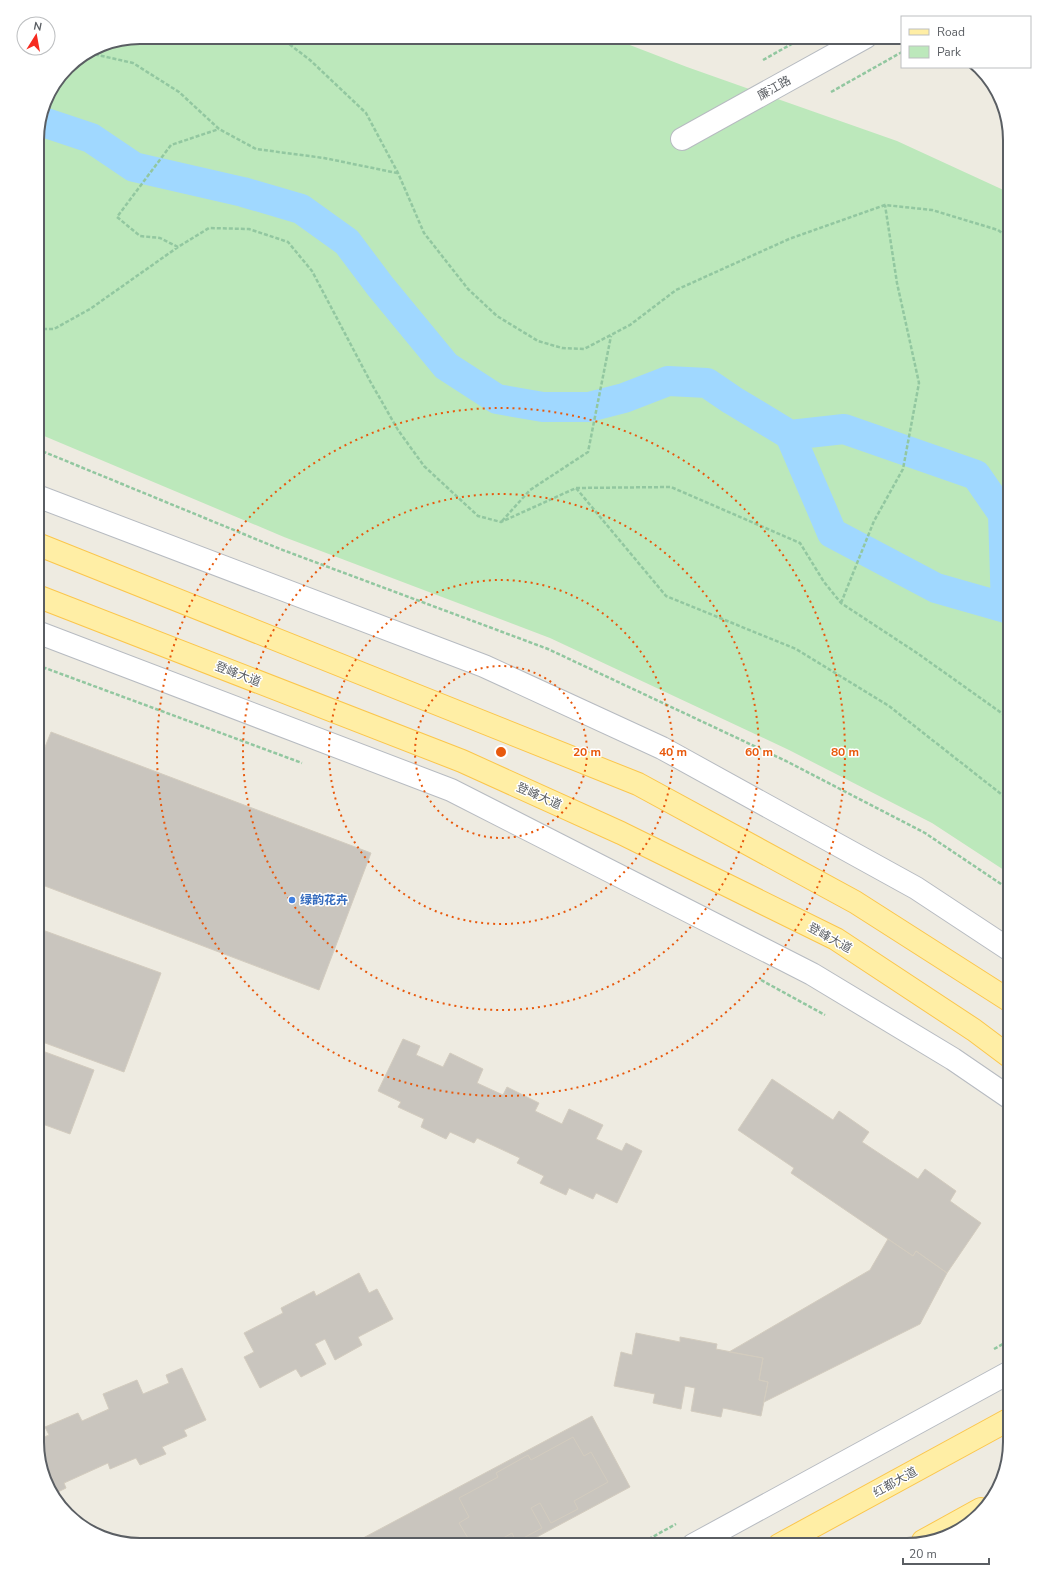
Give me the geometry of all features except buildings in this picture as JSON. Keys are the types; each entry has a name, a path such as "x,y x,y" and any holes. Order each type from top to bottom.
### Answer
{"main road":[{"path":"44,547 638,784 855,902 1003,997"},
{"name":"登峰大道","path":"44,599 462,761 621,833 836,939 974,1030 1003,1052"},
{"name":"红都大道","path":"792,1538 1003,1422"},
{"path":"937,1533 966,1517"}],"street":[{"name":"廉江路","path":"682,139 853,44"},
{"path":"44,499 484,666 662,748 916,888 1003,945"},
{"path":"44,635 452,790 812,974 953,1059 1003,1093"},
{"path":"706,1538 1003,1376"}],"path":[{"path":"289,44 310,60 366,113 398,173 424,233 468,289 497,316 538,341 562,348 584,348 612,336 630,325 676,290 789,239 885,206 932,210 998,230 1003,233"},
{"path":"763,60 792,44"},
{"path":"831,92 901,53"},
{"path":"96,55 133,63 179,92 219,129 256,149 324,158 398,173"},
{"path":"178,247 160,238 140,236 117,217 171,145 219,129"},
{"path":"841,603 874,521 902,469 919,383 897,283 885,206"},
{"path":"44,329 54,329 84,312 178,247 209,228 249,229 288,242 312,271 370,381 398,430 424,466 478,516 501,522 576,488 671,487 800,543 824,582 841,603 917,653 1003,714"},
{"path":"501,522 530,490 588,452 612,336"},
{"path":"44,451 280,549 548,649 786,760 925,833 1003,885"},
{"path":"576,488 666,596 796,649 889,706 1003,796"},
{"path":"44,667 306,765"},
{"path":"758,978 828,1016"}],"green space":[{"path":"134,44 627,44 687,67 897,141 1003,190 1003,869 932,823 789,750 550,638 284,537 44,436 45,127 51,103 60,87 72,72 87,60 103,51 115,47"}],"waterway":[{"path":"46,123 91,138 134,167 243,192 301,209 347,242 380,286 446,366 497,399 543,407 589,407 624,398 668,381 707,383 790,435 844,429 976,475 1003,514"},
{"path":"790,435 832,533 936,588 1003,607"}],"place":[{"name":"绿韵花卉","path":"292,900"}]}
